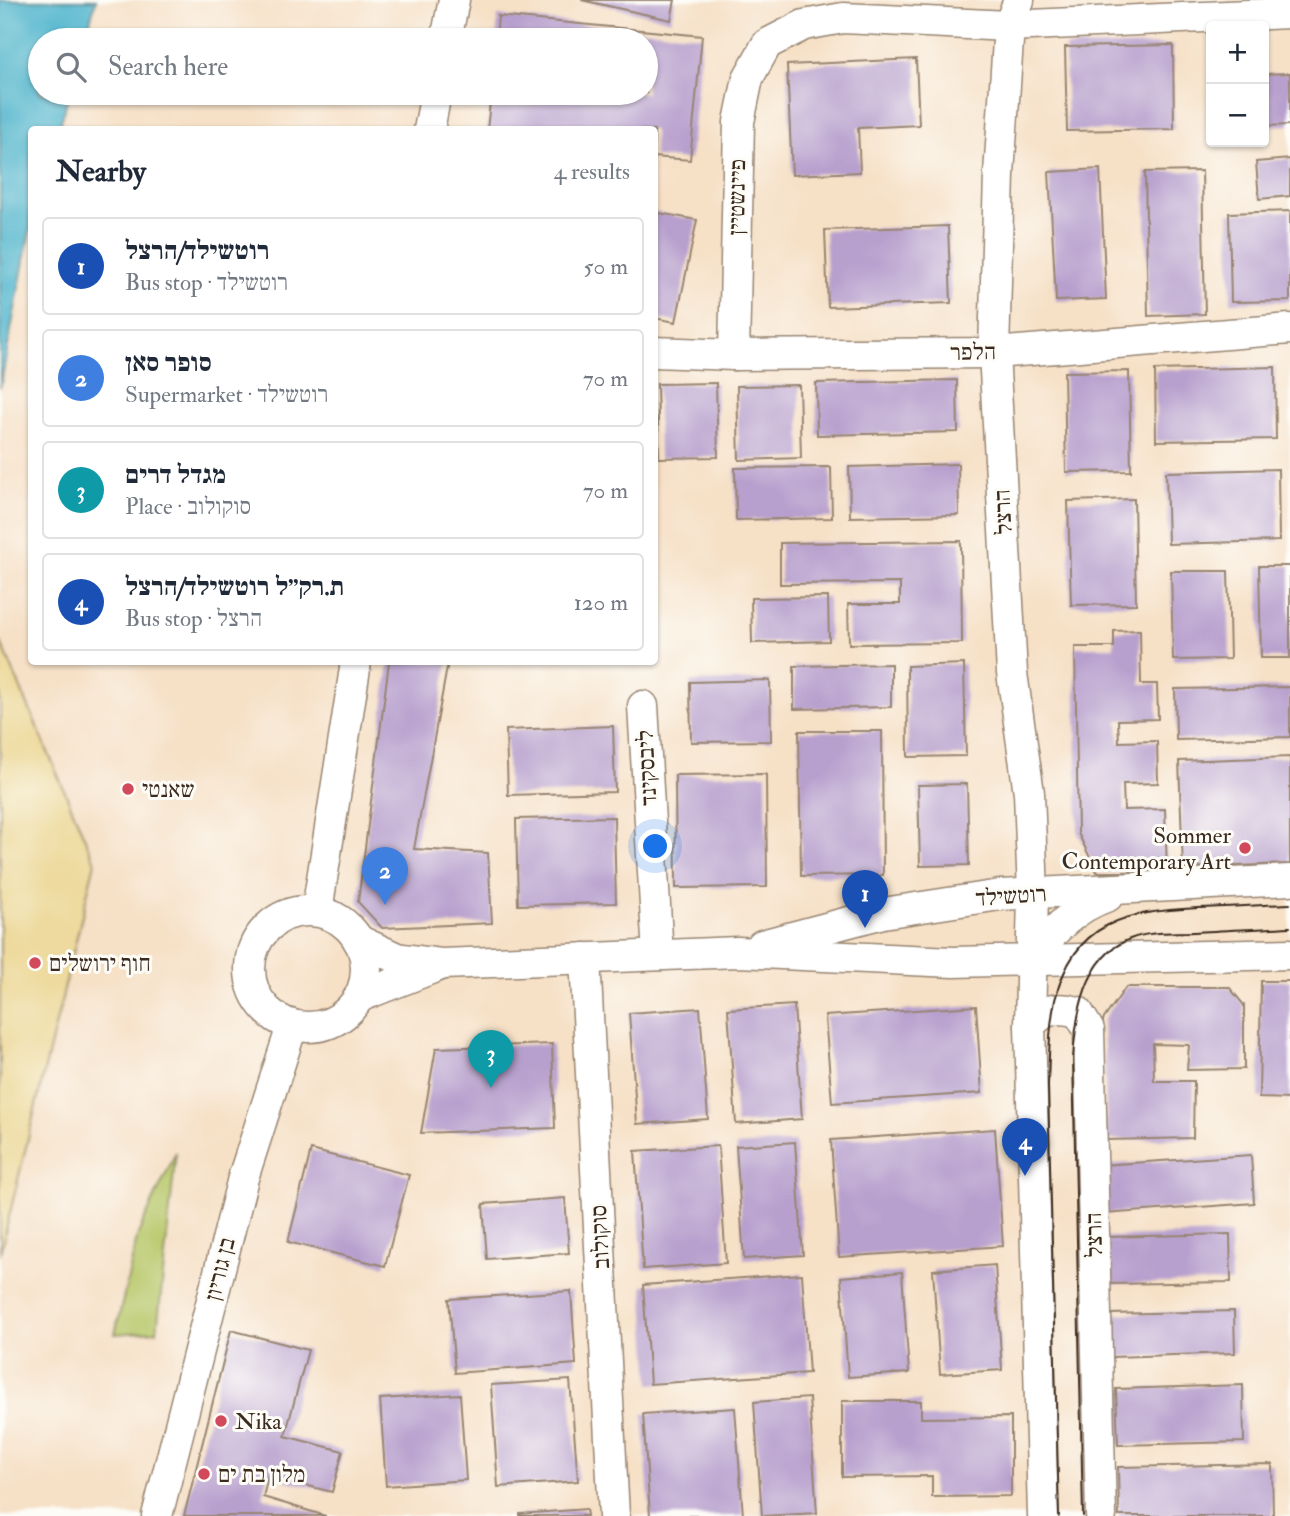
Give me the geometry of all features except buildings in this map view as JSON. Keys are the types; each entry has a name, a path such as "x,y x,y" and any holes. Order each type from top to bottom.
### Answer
{"street":[{"path":"448,28 454,0"},
{"path":"1014,13 1290,13"},
{"name":"פיינשטיין","path":"734,355 739,122 748,78 767,44 804,25 843,18 1014,13"},
{"name":"הרצל","path":"1014,13 999,174 993,353 1012,673 1029,793 1033,893 1030,1025 1043,1516"},
{"path":"430,126 434,105"},
{"name":"הלפר","path":"658,352 734,355 993,353 1290,329"},
{"path":"317,911 356,665"},
{"name":"ליבסקינד","path":"643,706 658,955"},
{"name":"רוטשילד","path":"738,951 883,913 989,896 1290,880"},
{"path":"1032,959 1067,917 1091,902 1122,891"},
{"path":"317,911 337,918 358,940 367,969 359,997 335,1021 314,1028 292,1026 273,1017 259,1002 250,983 249,962 257,940 273,922 294,912 317,911"},
{"name":"רוטשילד","path":"358,940 397,958 442,964 738,951 953,962 1290,954"},
{"name":"סוקולוב","path":"585,958 614,1516"},
{"name":"רוטשילד","path":"359,997 442,964"},
{"name":"הרצל","path":"1030,1025 1041,1013 1054,1008 1066,1009 1078,1012 1089,1030 1101,1516"},
{"name":"בן גוריון","path":"157,1516 243,1178 292,1026"}],"green space":[{"path":"176,1152 157,1331 115,1334 138,1234"}],"sand":[{"name":"חוף ירושלים","path":"0,640 95,862 0,1254"}],"water":[{"path":"0,0 96,0 88,28 28,28 28,105 66,105 60,126 28,126 28,241 0,388"}],"tram line":[{"path":"1059,1516 1048,1086 1052,1021 1055,1000 1064,973 1075,952 1090,937 1127,918 1172,910 1290,904"},
{"path":"1083,1516 1073,1058 1085,989 1102,959 1114,948 1137,936 1290,927"}],"place":[{"name":"שאנטי","path":"128,789"},
{"name":"Sommer Contemporary Art","path":"1245,848"},
{"name":"סופר סאן","path":"385,905"},
{"name":"רוטשילד/הרצל","path":"865,928"},
{"name":"חוף ירושלים","path":"35,963"},
{"name":"מגדל דרים","path":"491,1088"},
{"name":"ת.רק״ל רוטשילד/הרצל","path":"1025,1176"},
{"name":"Nika","path":"221,1421"},
{"name":"מלון בת ים","path":"204,1474"}]}
